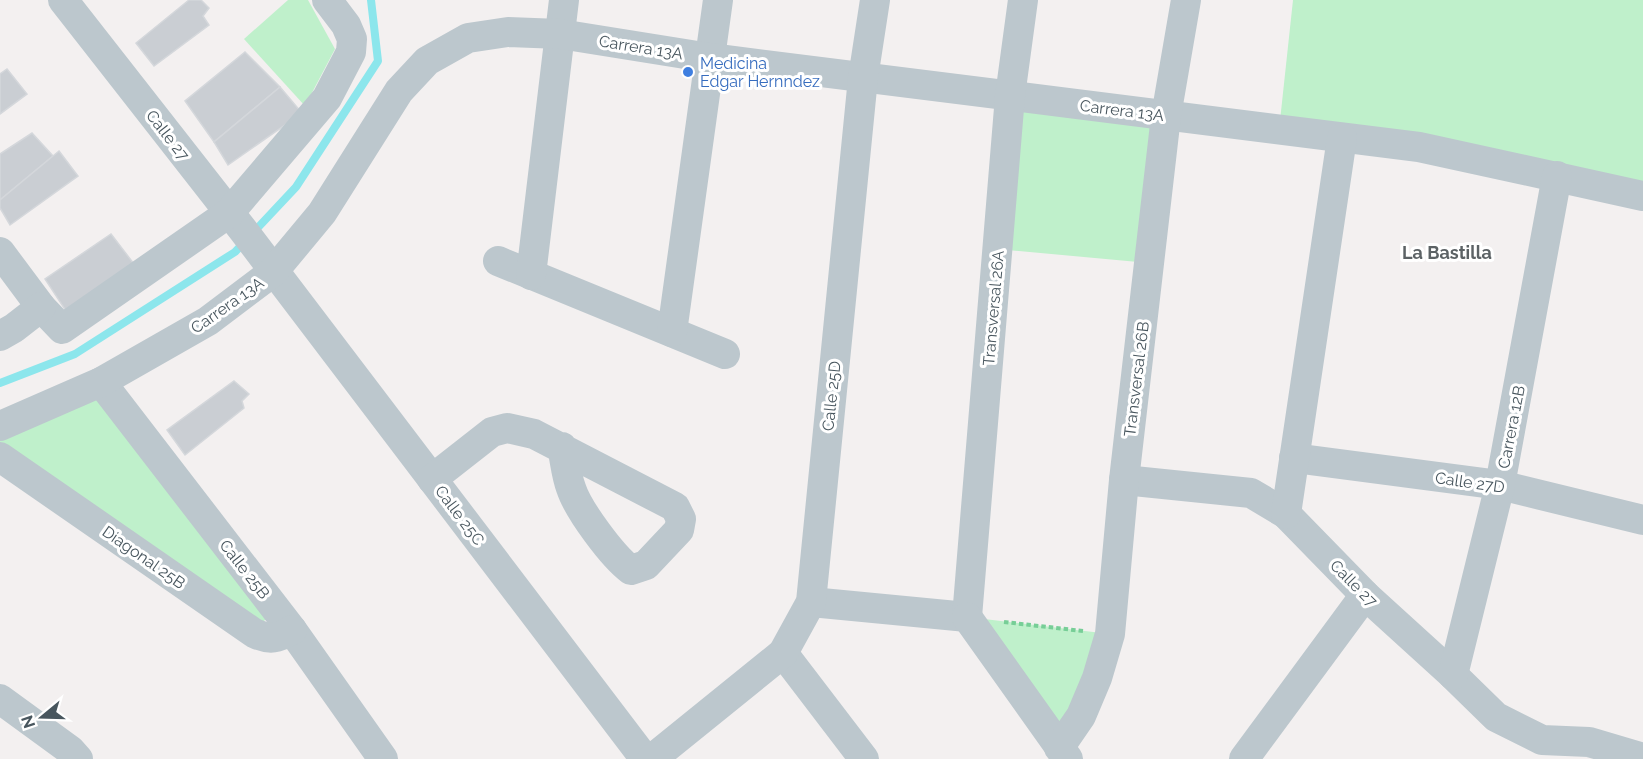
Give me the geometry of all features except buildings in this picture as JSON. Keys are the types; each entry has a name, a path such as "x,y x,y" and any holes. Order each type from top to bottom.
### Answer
{"street":[{"name":"Calle 27","path":"63,0 267,263"},
{"path":"0,252 41,307 62,328 236,221 327,98 351,52 352,39 346,25 327,0"},
{"path":"531,274 564,0"},
{"path":"672,332 718,0"},
{"name":"Calle 25D","path":"783,654 811,602 863,78 875,0"},
{"name":"Transversal 26A","path":"967,617 1010,96 1023,0"},
{"name":"Transversal 26B","path":"1064,753 1097,678 1110,634 1124,480 1166,116 1186,0"},
{"name":"Carrera 13A","path":"0,426 101,382 208,321 322,213 399,92 427,61 468,38 508,32 560,34 710,58 1419,147 1643,196"},
{"path":"1286,514 1342,138"},
{"name":"Carrera 12B","path":"1453,675 1500,485 1557,176"},
{"path":"498,261 725,354"},
{"name":"Calle 25C","path":"267,263 645,759"},
{"path":"0,336 41,307"},
{"name":"Calle 25B","path":"101,382 292,630 383,759"},
{"path":"432,479 492,432 507,428 534,434 562,447"},
{"name":"Diagonal 25B","path":"0,457 254,633 265,638 276,638 292,630"},
{"name":"Calle 27D","path":"1294,458 1500,485 1643,520"},
{"name":"Calle 27","path":"1124,480 1251,493 1286,514 1365,595 1496,717 1544,750"},
{"path":"1245,759 1365,595"},
{"path":"811,602 967,617 1064,753"},
{"path":"652,759 783,654 864,759"},
{"path":"0,699 70,750 78,759"},
{"path":"1544,750 1589,742 1643,758"}],"path":[{"path":"967,617 1110,634"}],"green space":[{"path":"288,0 308,0 335,49 305,106 244,39"},
{"path":"1293,0 1643,0 1643,196 1279,130"},
{"path":"1010,96 1166,116 1149,263 997,249"},
{"path":"101,382 275,613 254,628 0,456 0,426"},
{"path":"967,617 1110,634 1059,748"}],"waterway":[{"path":"0,383 75,354 235,252 296,187 378,61 371,0"}],"place":[{"name":"Medicina Edgar Hernndez","path":"688,72"}],"district":[{"name":"La Bastilla","path":"1447,253"}]}
